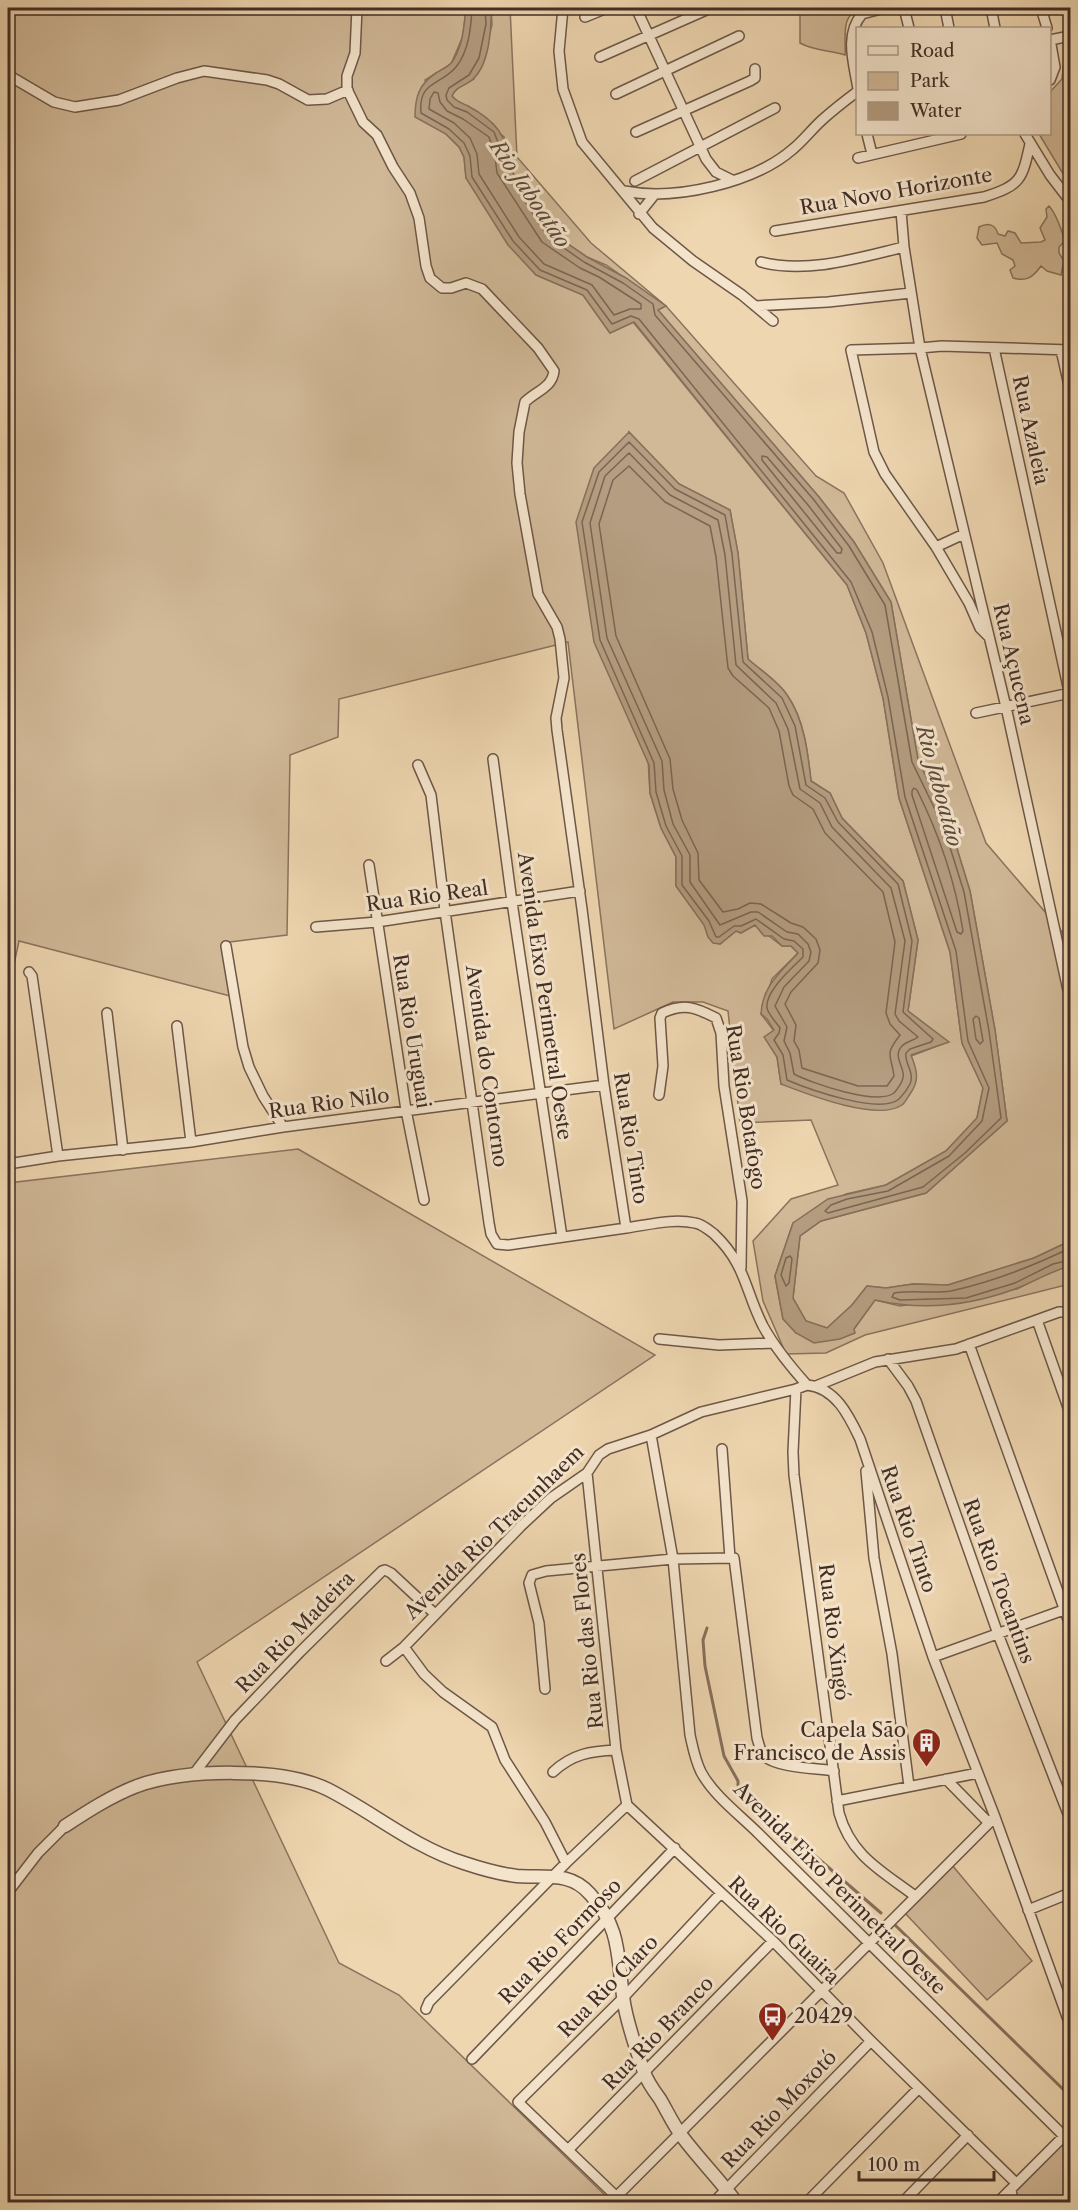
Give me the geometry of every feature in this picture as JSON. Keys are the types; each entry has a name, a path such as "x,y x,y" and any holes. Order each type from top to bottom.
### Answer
{"street":[{"path":"8,75 54,102 75,107 119,100 177,78 204,71 267,80 308,100 327,99 348,90 347,76 355,53 357,8"},
{"path":"562,8 559,51 562,89 582,142 624,191 639,214 668,241 773,321"},
{"path":"585,17 607,8"},
{"path":"636,8 710,166 732,180"},
{"path":"600,57 711,8"},
{"path":"856,68 851,40 856,21 862,14 885,8"},
{"path":"904,8 909,27"},
{"path":"945,8 949,27"},
{"path":"991,8 994,24"},
{"path":"1041,8 1047,27"},
{"path":"616,94 739,36"},
{"path":"1051,39 1071,36"},
{"path":"1051,45 1055,67 1051,77"},
{"path":"636,132 750,81 754,78 755,69"},
{"name":"Rua Rio Tinto","path":"348,90 363,122 377,135 393,167 410,193 419,218 430,278 442,288 451,288 466,283 482,289 538,348 554,371 552,381 548,386 525,402 519,432 517,463 538,594 556,627 563,658 564,678 556,718 557,730 604,1085 626,1228 681,1221 698,1223 710,1230 723,1243 741,1268 762,1324 787,1362 811,1385 827,1392 849,1415 866,1457 933,1657 978,1773 992,1820 1071,2025"},
{"path":"624,191 655,195 697,189 732,180 766,167 793,150 823,119 856,92"},
{"path":"634,182 775,108"},
{"path":"867,135 872,154"},
{"path":"858,158 957,135"},
{"path":"1026,135 1071,201"},
{"name":"Rua Novo Horizonte","path":"775,231 984,197 1007,188 1022,177 1030,144"},
{"path":"639,214 655,195"},
{"name":"Rua Açucena","path":"901,211 904,248 919,345 1006,707 1069,989"},
{"path":"760,262 779,267 813,266 904,248"},
{"path":"755,306 828,302 911,293"},
{"path":"989,638 980,628 969,603 936,547 885,474 874,452 851,350 919,345 1066,350 1071,390"},
{"name":"Rua Azaleia","path":"994,348 1070,694"},
{"path":"936,547 964,534"},
{"path":"976,713 1070,694"},
{"name":"Avenida Eixo Perimetral Oeste","path":"493,759 562,1237"},
{"name":"Avenida do Contorno","path":"418,765 431,795 445,911 493,1240 497,1244 508,1245 626,1228"},
{"name":"Rua Rio Uruguai","path":"369,865 406,1110 424,1200"},
{"name":"Rua Rio Real","path":"316,927 377,922 580,891"},
{"path":"226,946 243,1047 249,1067 262,1096 283,1127"},
{"path":"29,972 32,975 58,1156"},
{"name":"Rua Rio Botafogo","path":"659,1095 663,1066 660,1018 662,1013 684,1007 696,1007 716,1018 721,1033 724,1086 742,1201 741,1268"},
{"path":"107,1013 123,1150"},
{"path":"177,1026 191,1142"},
{"name":"Rua Rio Nilo","path":"8,1164 58,1156 191,1142 406,1110 604,1085"},
{"path":"796,1389 888,1359 942,1352 1059,1312 1071,1312"},
{"path":"1037,1320 1071,1413"},
{"path":"659,1339 719,1345 773,1343"},
{"path":"969,1344 1068,1609 1071,1625"},
{"name":"Rua Rio Tocantins","path":"888,1359 916,1401 998,1634 1071,1819"},
{"name":"Avenida Rio Tracunhaem","path":"386,1662 404,1647 550,1498 587,1473 599,1455 608,1449 651,1435 701,1412 796,1389"},
{"name":"Rua Rio Xingó","path":"796,1389 794,1475 837,1801 844,1830 851,1843 867,1860 915,1896"},
{"name":"Avenida Eixo Perimetral Oeste","path":"651,1435 672,1559 690,1735 695,1759 702,1773 712,1787 870,1944 1069,2136"},
{"name":"Avenida Eixo Perimetral Oeste","path":"722,1449 732,1558 760,1750 774,1761 834,1771"},
{"path":"866,1457 874,1558 892,1654 909,1786"},
{"name":"Rua Rio das Flores","path":"587,1473 616,1750 627,1805"},
{"path":"545,1689 541,1639 530,1593 532,1575 546,1571 672,1559 732,1558"},
{"name":"Rua Rio Madeira","path":"193,1775 235,1720 382,1571 385,1570 391,1574 435,1614"},
{"path":"933,1657 1068,1609"},
{"path":"404,1647 424,1674 443,1692 492,1727 505,1760 545,1822 566,1863"},
{"path":"553,1772 569,1758 582,1753 616,1750"},
{"path":"837,1801 978,1773"},
{"path":"8,1892 38,1854 65,1826 101,1803 137,1787 165,1779 193,1775 287,1776 325,1788 389,1827 459,1862 492,1872 518,1876 555,1875 577,1883 590,1893 607,1917 615,1937 620,1960 623,1998 645,2074 681,2134 736,2202"},
{"name":"Rua Rio Tinto","path":"946,1779 992,1820"},
{"path":"426,2010 429,2002 566,1863 627,1805"},
{"name":"Rua Rio Guaira","path":"627,1805 773,1941 968,2135 1014,2186"},
{"path":"568,2150 619,2200 821,1991 992,1820"},
{"name":"Rua Rio Formoso","path":"472,2059 675,1848"},
{"name":"Rua Rio Claro","path":"568,2150 518,2102 623,1998 721,1893"},
{"path":"1028,1910 1071,1893"},
{"name":"Rua Rio Branco","path":"568,2150 773,1941"},
{"name":"Rua Rio Moxotó","path":"714,2202 871,2041"},
{"path":"807,2202 919,2088"},
{"path":"903,2202 968,2135"},
{"path":"998,2202 1069,2136"},
{"path":"1013,2202 1014,2186"}],"green space":[{"path":"8,8 466,8 463,36 451,64 425,80 446,134 459,147 464,157 466,178 536,275 583,295 610,333 633,322 847,585 866,633 883,698 899,798 950,952 962,1043 983,1088 977,1118 946,1151 886,1185 846,1194 793,1223 775,1276 783,1319 796,1333 854,1329 875,1300 900,1306 1017,1289 1056,1269 1070,1266 1070,1284 865,1335 826,1353 786,1354 763,1301 753,1241 791,1199 838,1185 811,1120 740,1123 728,1011 703,1002 673,1002 614,1029 568,642 339,699 338,737 290,755 287,935 222,943 230,996 19,941 8,992","holes":["629,432 679,484 730,510 738,553 748,659 779,685 793,704 804,736 811,781 830,793 842,818 903,881 918,940 908,1011 948,1042 911,1056 781,1084 777,1057 765,1037 774,1031 761,1014 772,979 798,953 791,946 782,946 755,925 741,933 736,931 720,944 708,937 705,925 676,886 676,857 661,828 650,793"]},
{"path":"491,8 510,8 517,157 591,243 666,306 816,476 844,493 883,563 986,843 1070,941 1070,1241 1034,1258 948,1285 913,1284 886,1288 867,1286 852,1305 827,1328 806,1321 793,1298 800,1236 821,1221 926,1193 1007,1121 995,1030 970,891 950,826 918,760 891,602 854,542 819,497 658,310 665,306 606,265 587,257 552,233 509,167 509,154 504,137 469,107 457,102 452,96 458,88 474,79 492,25"},
{"path":"807,8 859,8 846,22 845,55 811,48 800,43 800,14"},
{"path":"1070,42 1070,180 1065,177 1040,135 1051,135 1051,91 1062,79 1066,43"},
{"path":"1049,206 1064,238 1064,242 1059,247 1059,253 1064,261 1061,275 1047,271 1041,266 1029,278 1013,278 1010,270 1015,266 1013,260 1002,254 997,243 982,245 977,238 979,227 990,225 998,234 1005,236 1008,231 1015,233 1021,243 1041,242 1045,240 1040,228 1047,217 1046,209"},
{"path":"298,1149 655,1355 197,1662 339,1963 399,1995 612,2202 8,2202 8,1183"},
{"path":"952,1865 1032,1961 987,2000 904,1912"},
{"path":"1070,2136 1070,2202 1005,2202"}],"water":[{"path":"466,8 491,8 488,46 483,65 478,73 456,90 452,96 478,112 499,131 506,146 509,167 552,233 587,257 626,278 666,306 658,310 819,497 854,542 891,602 918,760 950,826 970,891 995,1030 1007,1121 926,1193 821,1221 800,1236 793,1298 806,1321 827,1328 852,1305 867,1286 886,1288 913,1284 948,1285 1034,1258 1070,1241 1070,1266 998,1295 963,1303 928,1306 875,1300 854,1329 855,1333 840,1339 814,1343 796,1333 783,1319 775,1276 793,1223 828,1199 886,1185 946,1151 977,1118 983,1088 962,1043 950,952 899,798 883,698 866,633 847,585 634,322 610,333 583,295 536,275 508,245 466,178 464,157 459,147 446,134 415,117 417,97 422,86 430,77 450,64 456,56"},
{"path":"629,432 679,484 730,510 738,553 748,659 779,685 793,704 804,736 811,781 830,793 842,818 903,881 918,940 908,1011 949,1042 911,1055 916,1070 916,1079 913,1089 902,1105 891,1109 876,1110 842,1105 781,1084 777,1057 764,1037 774,1030 761,1014 762,1004 769,987 798,953 791,946 782,946 772,936 764,936 755,925 741,933 736,931 720,944 713,943 704,925 676,886 676,857 661,828 650,793 649,765 594,642 576,522 594,468"}],"waterway":[{"path":"707,1628 703,1640 705,1666 724,1756 738,1781 738,1789 881,1913"},
{"path":"894,1924 1070,2096"}],"place":[{"name":"Capela São Francisco de Assis","path":"927,1768"},
{"name":"20429","path":"773,2042"}],"water label":[{"name":"Rio Jaboatão","path":"530,194"},
{"name":"Rio Jaboatão","path":"939,786"}]}
